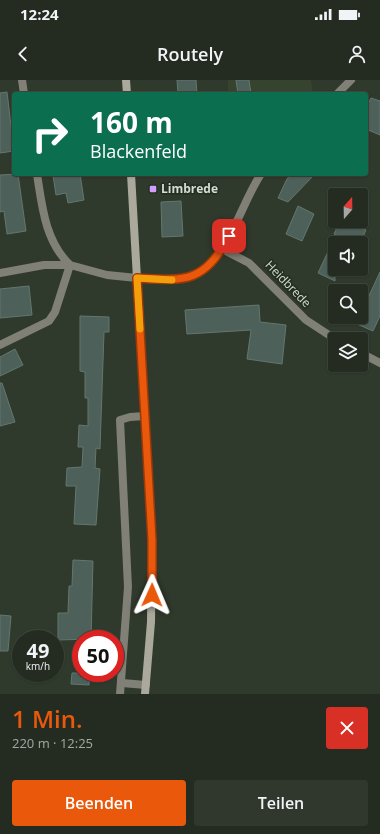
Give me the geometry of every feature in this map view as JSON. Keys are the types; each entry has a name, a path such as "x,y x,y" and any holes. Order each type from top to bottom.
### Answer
{"main road":[{"path":"126,80 127,92"},
{"path":"131,176 153,581 149,660 145,690"}],"street":[{"path":"22,80 24,92"},
{"path":"339,92 351,80"},
{"path":"37,176 44,220 60,256 70,265"},
{"path":"0,273 44,265 70,265 107,275 137,278 170,280 192,276 208,267 222,249 260,176"},
{"name":"Heidbrede","path":"222,249 249,263 306,320 328,334"},
{"path":"0,345 49,321 55,312 70,265"},
{"path":"368,357 380,363"},
{"path":"120,694 128,587 120,420 130,417 145,416"},
{"path":"122,683 145,690"}],"shaded area":[{"path":"228,80 311,80 313,92 228,92"}],"building":[{"path":"177,80 196,80 197,92 178,92"},
{"path":"236,80 249,80 251,92 238,92"},
{"path":"7,92 12,134 12,151 0,153 0,93"},
{"path":"371,98 380,101 380,135 368,130 369,102"},
{"path":"12,174 12,176 18,176 26,231 7,234 4,211 0,212 0,175"},
{"path":"53,176 80,176 84,200 68,203 66,193 56,195"},
{"path":"289,176 313,176 288,202 278,198"},
{"path":"181,201 183,236 162,237 161,202"},
{"path":"298,206 314,214 302,241 286,234"},
{"path":"337,228 362,228 366,230 363,236 338,236 334,234"},
{"path":"328,252 328,276 335,276 335,281 318,273"},
{"path":"380,272 380,316 373,331 357,324 368,324 368,298"},
{"path":"29,286 32,315 0,318 0,289"},
{"path":"259,305 260,322 286,325 282,364 247,359 251,330 187,334 185,310"},
{"path":"80,316 109,317 109,332 104,332 100,449 96,448 95,468 100,469 96,525 74,524 76,486 66,486 67,468 82,467 83,447 78,447 79,425 88,426 88,398 85,398 85,372 80,371"},
{"path":"15,349 23,365 0,376 0,357"},
{"path":"0,383 2,383 15,422 0,426"},
{"path":"73,560 93,561 91,630 72,630 72,640 64,640 64,630 58,630 58,613 68,613 69,586 72,586"},
{"path":"0,615 11,616 8,651 0,651"},
{"path":"72,673 72,682 89,682 89,685 71,684"}],"slow traffic":[{"path":"140,329 137,278 172,280"}],"place":[{"name":"Limbrede","path":"153,189"}],"route":[{"path":"152,595 152,540 137,278 170,280 192,276 208,267 215,260 229,236"}]}
